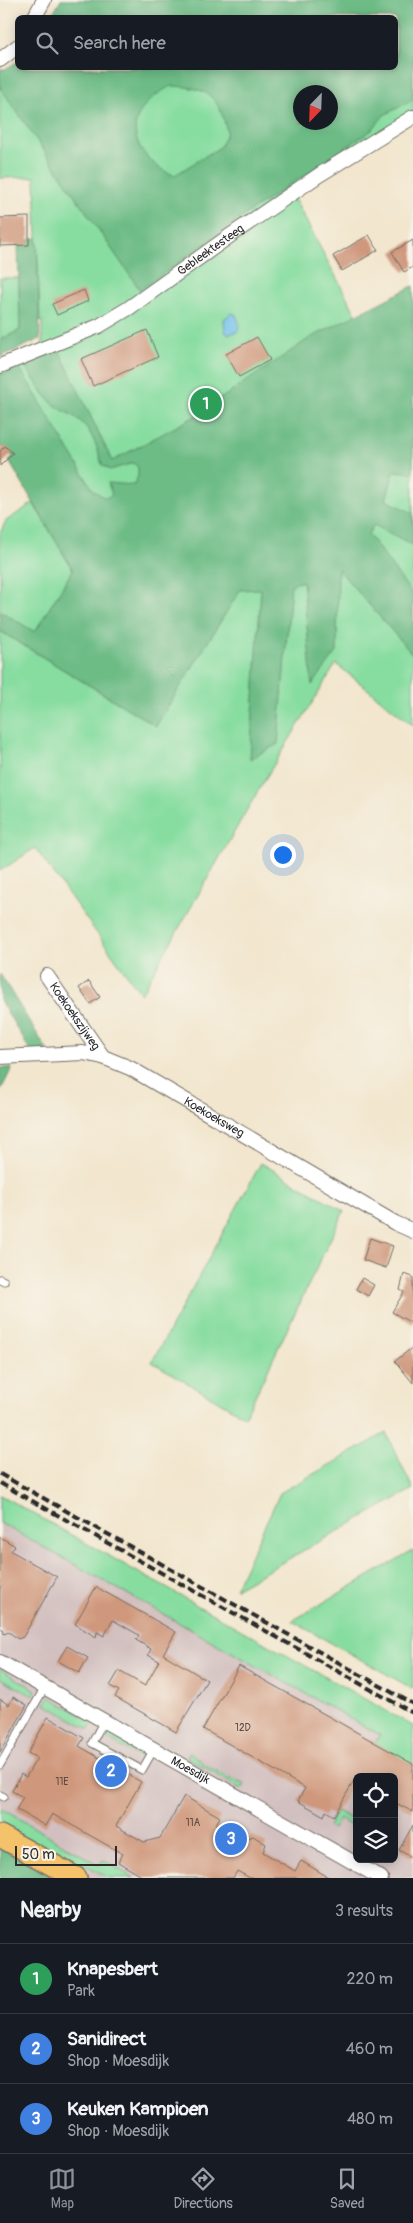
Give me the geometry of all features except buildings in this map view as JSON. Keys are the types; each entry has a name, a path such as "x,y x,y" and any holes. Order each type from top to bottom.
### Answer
{"main road":[{"path":"0,1836 76,1878"}],"street":[{"path":"36,15 44,0"},
{"path":"0,60 15,48"},
{"name":"Gebleektesteeg","path":"0,366 99,326 129,308 319,174 413,117"},
{"name":"Koekoekszijweg","path":"47,976 103,1057"},
{"name":"Koekoeksweg","path":"0,1057 83,1053 103,1057 130,1068 395,1222 413,1230"},
{"name":"Moesdijk","path":"0,1662 381,1878"}],"lane":[{"path":"0,1765 45,1687"},
{"path":"104,1720 92,1742 100,1747 142,1770 154,1749"}],"shaded area":[{"path":"0,1515 413,1750 413,1878 73,1878 0,1837"}],"green space":[{"path":"61,0 413,0 413,100 384,115 372,130 245,215 140,290 0,87 0,72 15,63 15,70 398,70 398,15 52,15","holes":["171,86 194,89 210,96 216,102 227,132 220,147 175,175 164,171 149,159 136,137 135,126 143,108 160,92"]},
{"path":"413,0 413,112 290,191 358,318 413,291 413,725 336,664 259,789 141,994 35,848 0,871 0,631 157,726 80,567 0,436 0,369 43,352 42,321 40,321 35,177 0,178 0,68 13,72 16,70 398,70 398,16"},
{"path":"37,238 40,339 0,357 0,340 20,330 18,242"},
{"path":"0,278 19,278 20,330 0,340"},
{"path":"413,286 413,473 394,471 386,500 413,513 413,545 374,525 368,534 413,595 413,655 338,569 337,652 312,685 303,581 291,585 278,744 250,759 261,589 240,590 156,726 0,631 0,611 35,632 73,570 9,461 14,456 5,446 1,448 0,375 19,367 93,490 105,498 112,495 108,483 134,485 138,476 138,467 133,463 110,470 102,465 88,429 79,420 52,403 24,365 59,350 112,461 192,418 310,338"},
{"path":"33,503 73,570 34,633 0,611 0,533 6,521"},
{"path":"0,974 47,1050 31,1052 0,1000"},
{"path":"0,1068 12,1068 0,1092"},
{"path":"261,1163 344,1211 245,1417 152,1362"},
{"path":"386,1433 413,1489 235,1589 280,1493"},
{"path":"0,1495 413,1726 413,1765 375,1743 380,1735 0,1523"},
{"path":"413,1550 413,1689 292,1621"},
{"path":"0,1669 36,1690 33,1696 0,1678"},
{"path":"50,1697 93,1722 89,1729 45,1704"},
{"path":"106,1730 144,1752 141,1758 103,1736"},
{"path":"190,1752 204,1764 231,1779 245,1783 244,1787 239,1788 187,1757"},
{"path":"0,1808 99,1865 103,1860 134,1878 108,1878 86,1865 84,1869 55,1859 0,1828"},
{"path":"337,1811 353,1820 353,1827 339,1819 333,1829 328,1827"},
{"path":"0,1847 55,1878 0,1878"}],"water":[{"path":"232,313 236,315 240,326 237,332 229,334 225,332 224,319"}],"railway":[{"path":"0,1474 413,1704"},
{"path":"0,1483 413,1713"}],"place":[{"name":"Knapesbert","path":"206,404"},
{"name":"Sanidirect","path":"111,1771"},
{"name":"Keuken Kampioen","path":"231,1839"}]}
